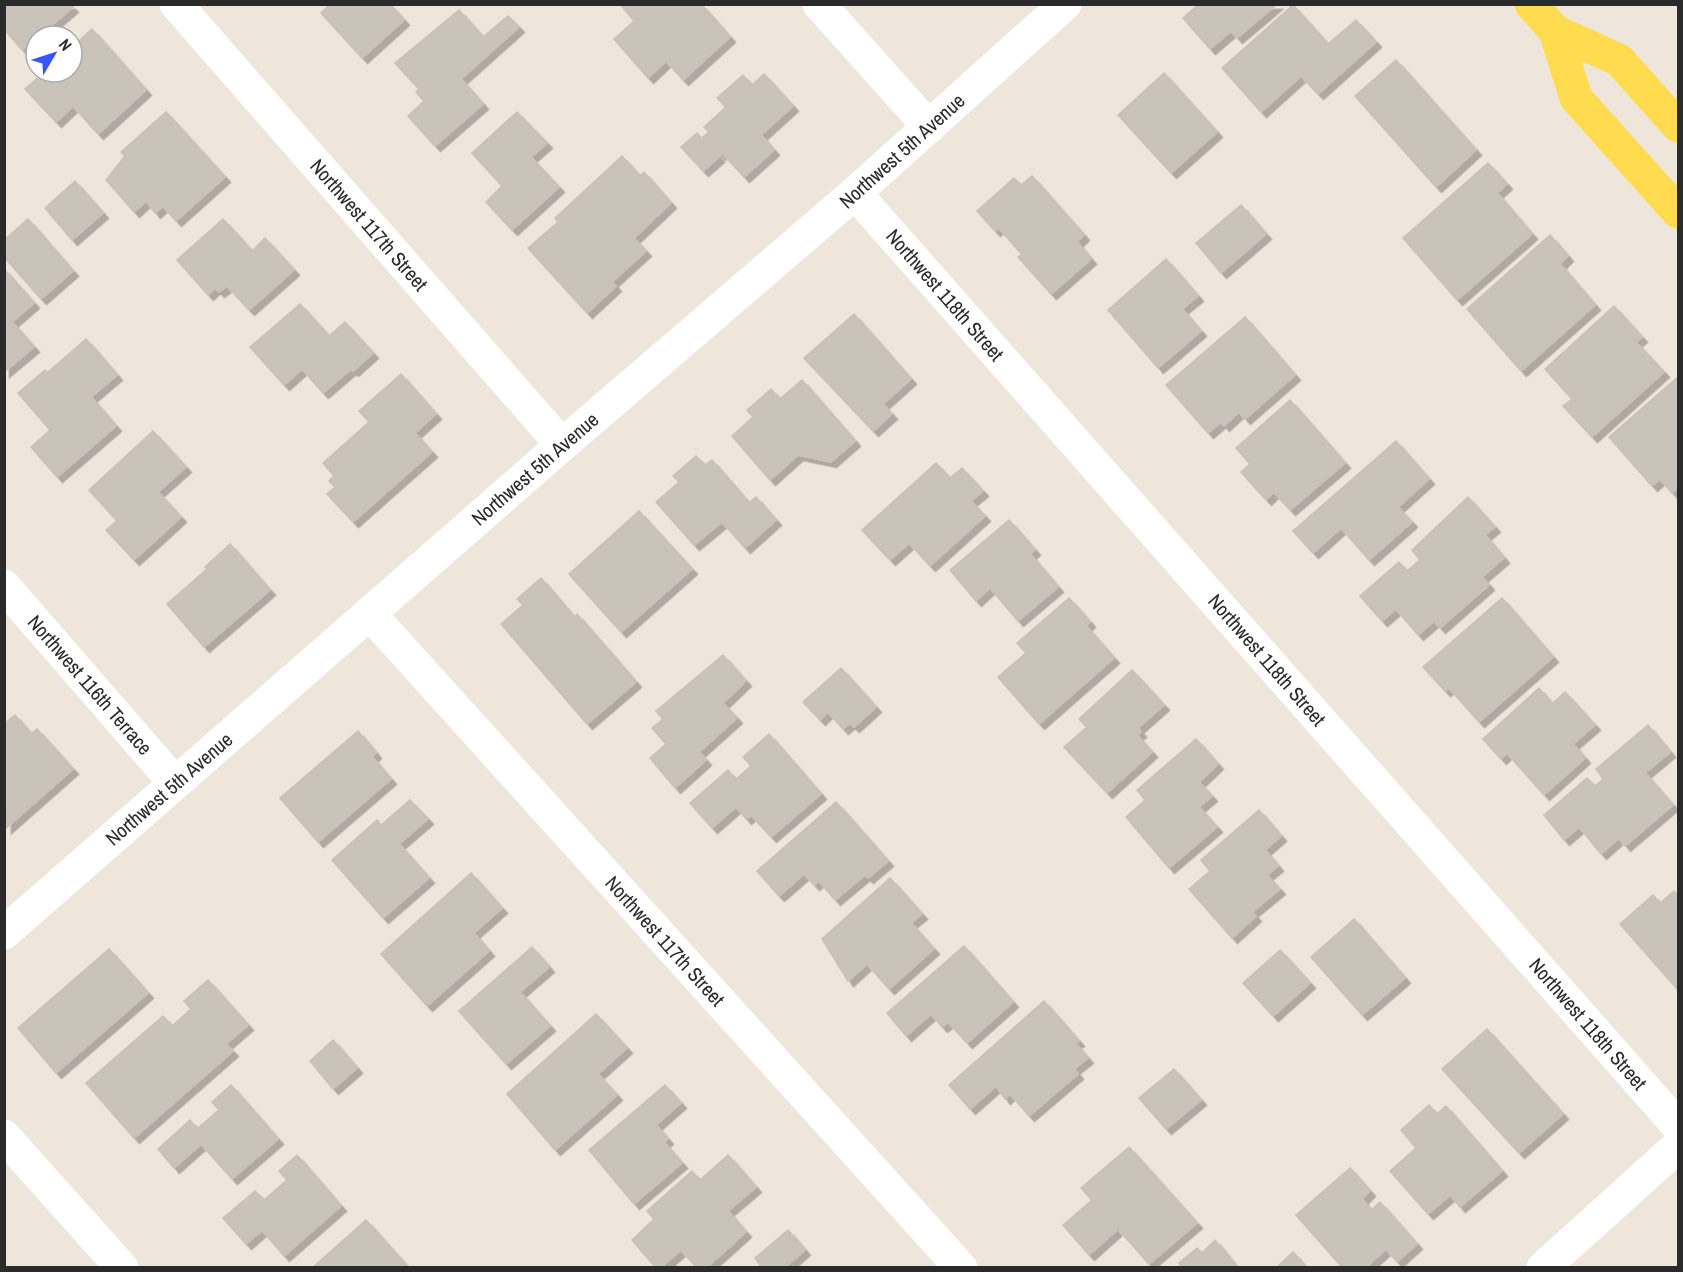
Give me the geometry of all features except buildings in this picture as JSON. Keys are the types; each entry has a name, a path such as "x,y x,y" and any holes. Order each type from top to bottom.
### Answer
{"main road":[{"path":"1532,4 1555,31 1576,98 1678,212"},
{"path":"1555,31 1620,60 1678,126"}],"street":[{"name":"Northwest 117th Street","path":"176,4 562,445"},
{"path":"819,4 929,127"},
{"name":"Northwest 5th Avenue","path":"4,933 562,445 855,193 1065,4"},
{"name":"Northwest 118th Street","path":"855,193 1678,1126"},
{"name":"Northwest 116th Terrace","path":"4,586 175,783"},
{"name":"Northwest 117th Street","path":"369,614 961,1268"},
{"path":"4,1136 122,1268"},
{"path":"1543,1268 1678,1146"}]}
